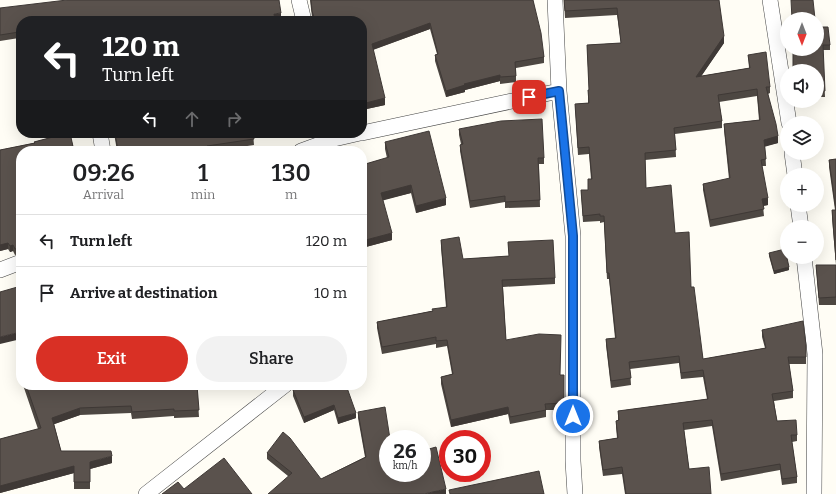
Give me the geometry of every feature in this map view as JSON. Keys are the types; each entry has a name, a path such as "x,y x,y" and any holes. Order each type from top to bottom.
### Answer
{"street":[{"path":"299,0 303,16"},
{"path":"555,0 559,91 573,236 573,461 575,494"},
{"path":"770,0 788,116"},
{"path":"367,132 559,91"},
{"path":"312,146 329,138"},
{"path":"0,270 16,264"},
{"path":"805,264 815,354 814,494"},
{"path":"146,494 279,390"}],"building":[{"path":"67,0 279,0 281,13 274,14 274,16 16,16 16,32 0,35 0,8"},
{"path":"311,0 533,0 541,33 544,57 515,62 516,76 500,77 500,75 464,84 465,85 446,91 435,55 438,54 430,23 372,44 385,98 367,103 367,16 314,16"},
{"path":"564,0 719,0 724,36 696,77 750,68 748,55 766,52 770,87 766,87 778,136 764,140 766,159 761,160 768,198 762,199 764,209 710,220 703,184 730,178 724,124 760,120 757,89 718,95 722,121 674,128 676,150 645,153 646,188 671,185 675,233 689,232 691,287 694,287 703,359 766,348 762,330 803,321 806,357 788,357 793,391 772,394 777,421 796,420 797,435 791,435 797,477 782,479 780,464 721,474 712,420 683,423 689,469 709,467 711,494 626,494 622,467 603,470 599,441 618,438 616,421 619,420 618,411 708,399 703,370 681,373 679,356 629,362 631,378 611,381 606,339 616,338 609,273 607,273 604,216 600,216 600,214 583,216 581,190 588,190 588,179 592,179 589,147 578,148 575,104 589,103 587,45 621,43 617,8 565,11"},
{"path":"791,0 813,0 814,12 792,12"},
{"path":"824,27 828,27 830,45 824,45"},
{"path":"793,56 823,56 824,64 793,64"},
{"path":"824,68 825,91 824,91"},
{"path":"542,119 544,158 538,158 540,200 505,202 505,196 470,201 460,145 463,144 459,129 501,121"},
{"path":"429,131 446,198 416,206 411,185 381,193 392,233 367,240 367,164 389,157 385,142"},
{"path":"49,138 71,138 73,146 20,146 35,143 34,142"},
{"path":"116,138 254,139 207,146 117,146"},
{"path":"16,147 15,249 13,245 10,246 8,243 0,245 0,150"},
{"path":"836,159 836,210 829,160"},
{"path":"832,210 836,210 836,260"},
{"path":"459,237 463,259 509,256 508,242 553,240 555,278 502,280 506,340 539,334 561,335 560,375 564,375 564,403 545,404 546,410 510,417 508,407 451,420 441,377 453,374 447,340 436,341 436,337 382,347 377,322 447,307 441,240"},
{"path":"780,250 780,264 788,264 789,267 774,271 769,253"},
{"path":"816,265 836,265 836,297 819,298"},
{"path":"16,287 16,333 0,337 0,292"},
{"path":"28,390 197,390 199,410 174,411 174,409 132,412 131,406 80,408 52,418 61,451 111,451 112,456 90,462 90,482 74,482 74,466 0,486 0,439 41,428"},
{"path":"293,390 348,390 356,413 338,418 334,405 304,417"},
{"path":"385,407 389,430 379,430 379,482 431,482 431,448 436,447 439,460 439,482 444,482 446,489 424,494 268,494 292,473 267,453 283,432 290,438 321,479 366,457 358,412"},
{"path":"224,458 252,494 162,494 178,482 184,489"},
{"path":"539,471 544,494 450,494 449,490"}],"route":[{"path":"529,97 559,91 573,236 573,416"}]}
